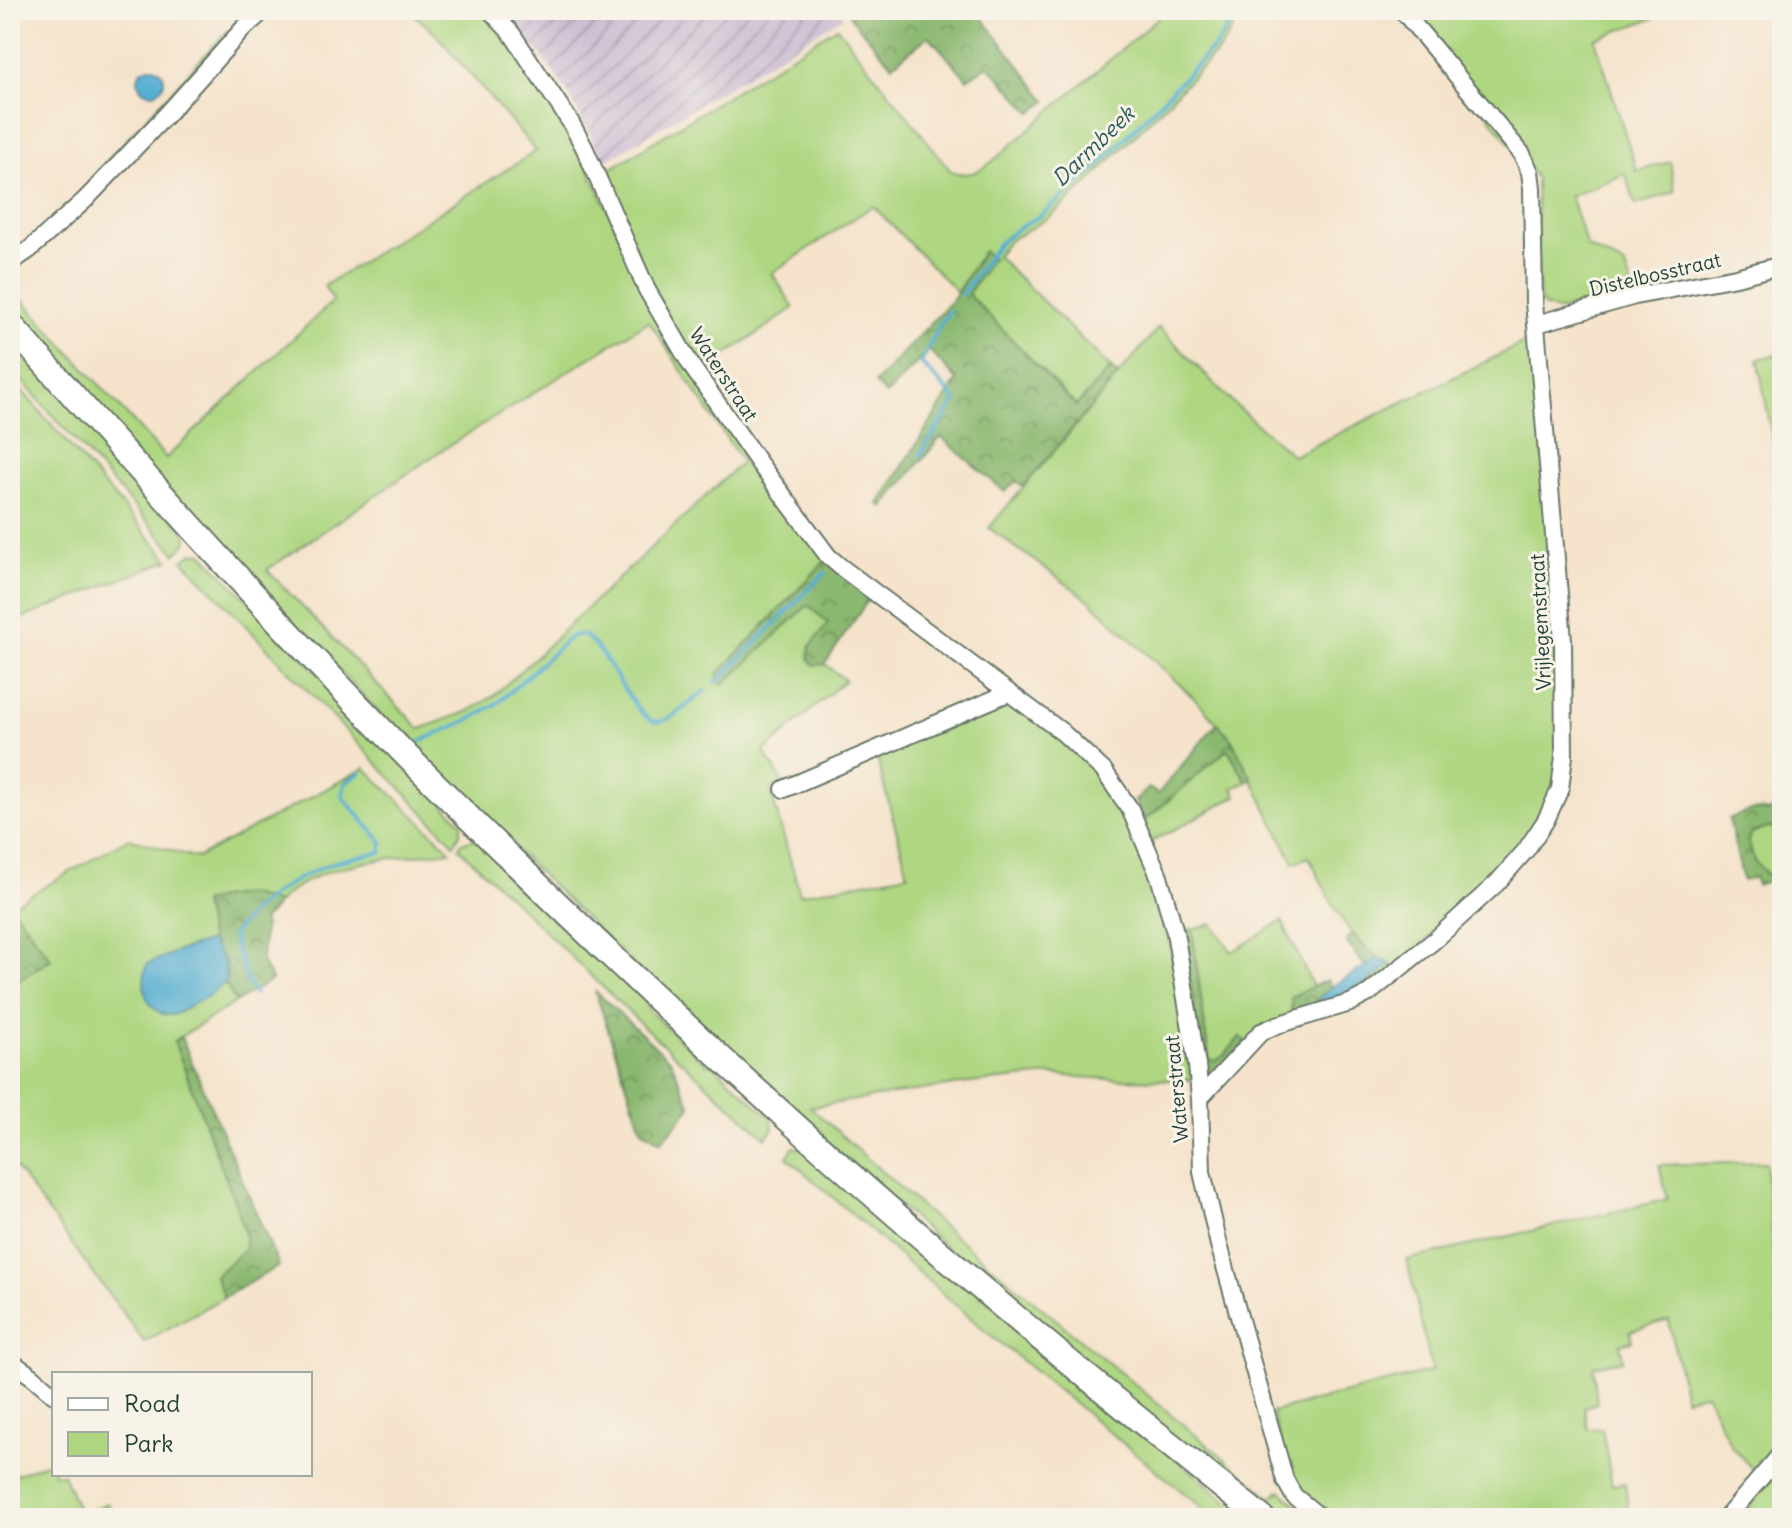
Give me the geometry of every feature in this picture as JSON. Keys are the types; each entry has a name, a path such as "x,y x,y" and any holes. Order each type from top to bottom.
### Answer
{"main road":[{"path":"10,324 301,646 388,737 614,958 771,1105 904,1223 1107,1394 1262,1518"}],"street":[{"path":"10,263 85,200 264,10"},
{"name":"Waterstraat","path":"490,10 512,34 571,123 647,290 692,367 828,556 1062,732 1104,771 1130,809 1159,876 1175,932 1197,1065 1202,1172 1219,1245 1285,1480 1294,1496 1321,1518"},
{"name":"Vrijlegemstraat","path":"1200,1098 1261,1032 1350,1003 1369,993 1436,939 1497,883 1526,850 1546,820 1560,789 1564,756 1563,640 1534,287 1530,172 1522,154 1402,10"},
{"name":"Distelbosstraat","path":"1537,324 1635,296 1782,265"},
{"path":"784,789 1008,693"},
{"path":"10,1361 52,1393"},
{"path":"1726,1518 1782,1453"}],"shaded area":[{"path":"498,10 840,10 843,17 604,162 566,89 541,55"}],"green space":[{"path":"409,10 477,10 492,22 525,62 571,130 652,305 826,560 723,684 808,605 829,623 810,647 814,665 825,664 845,680 764,752 783,782 770,789 800,894 908,874 876,755 1009,701 1021,707 1099,772 1127,810 1165,918 1193,1080 1051,1075 968,1083 810,1107 938,1222 1272,1498 1280,1490 1311,1518 1275,1518 1186,1448 1019,1312 728,1054 722,1042 671,993 658,989 419,755 139,459 10,310 10,286 166,458 333,301 324,286 536,151 434,32","holes":["649,321 742,462 495,695 469,711 420,729 267,570 436,454"]},
{"path":"848,10 976,10 1047,101 1032,113 988,65 967,79 929,36 892,65 851,18"},
{"path":"1167,10 1244,10 1221,48 1083,188 1048,218 1009,241 996,255 1111,368 1077,407 968,294 992,258 983,251 957,292 873,206 772,273 794,308 701,372 672,327 601,175 837,27 951,171 963,174 974,172 993,161"},
{"path":"1408,10 1657,10 1660,16 1595,39 1637,171 1670,162 1675,192 1636,205 1625,174 1570,196 1587,247 1624,265 1634,292 1557,311 1545,307 1539,299 1536,178"},
{"path":"227,31 230,34 96,183 91,178"},
{"path":"983,251 993,258 968,294 1076,406 1111,368 1118,375 1023,487 1016,481 1005,492 941,437 883,507 879,504 957,380 929,350 886,395 875,383 954,298"},
{"path":"1159,327 1235,405 1293,456 1532,339 1552,545 1560,755 1552,797 1510,863 1396,968 1377,957 1353,935 1336,910 1309,857 1294,863 1231,738 1195,699 1089,600 989,528"},
{"path":"10,335 187,535 186,543 176,554 10,367"},
{"path":"1782,353 1782,492 1758,359"},
{"path":"10,377 169,560 10,623"},
{"path":"194,552 202,553 462,823 454,844 183,560"},
{"path":"826,560 870,597 825,664 814,665 809,658 810,647 828,623 808,605 723,685 717,675"},
{"path":"1217,723 1231,738 1252,779 1247,782 1228,749 1143,822 1135,801 1149,788 1158,794"},
{"path":"1228,749 1247,782 1233,788 1237,796 1151,842 1143,822"},
{"path":"365,768 451,851 383,859 335,869 294,889 278,903 241,896 203,904 210,941 178,951 197,1002 225,983 236,1002 174,1041 240,1216 246,1249 215,1276 224,1297 144,1342 10,1160 10,986 51,959 11,906 129,838 197,858"},
{"path":"1782,806 1782,847 1779,848 1782,869 1773,827 1751,833 1748,840 1754,861 1773,880 1757,885 1754,877 1743,881 1729,819 1753,811 1768,812"},
{"path":"1773,826 1782,878 1773,880 1754,861 1748,839 1751,833"},
{"path":"477,838 644,999 649,1011 772,1119 773,1129 766,1138 644,1027 459,848 461,843"},
{"path":"247,894 278,903 264,919 262,963 272,980 236,1002 225,983 225,963 210,941 203,903"},
{"path":"10,907 51,959 10,986"},
{"path":"1282,921 1313,987 1291,997 1292,1015 1246,1042 1240,1037 1225,1055 1209,1061 1192,929 1212,924 1232,952"},
{"path":"1192,929 1209,1060 1215,1061 1225,1055 1240,1037 1246,1042 1214,1074 1207,1074 1203,1068 1182,931"},
{"path":"1353,934 1379,958 1365,966 1347,943"},
{"path":"1390,964 1396,968 1367,991 1292,1015 1291,997 1327,980 1331,987 1318,999 1354,992"},
{"path":"595,991 671,1061 691,1107 661,1142 642,1130"},
{"path":"181,1037 279,1266 224,1297 215,1276 245,1249 245,1235 174,1041"},
{"path":"794,1147 807,1150 1247,1518 1215,1518 983,1329 787,1157"},
{"path":"1766,1162 1779,1337 1782,1340 1782,1435 1753,1470 1731,1446 1706,1394 1685,1398 1669,1320 1630,1331 1632,1341 1620,1344 1623,1360 1593,1366 1597,1403 1584,1407 1588,1429 1602,1428 1612,1485 1625,1483 1629,1516 1330,1518 1303,1497 1288,1472 1272,1412 1432,1371 1407,1260 1668,1199 1659,1165"},
{"path":"52,1461 52,1476 64,1476 80,1514 107,1503 115,1518 10,1518 10,1477"},
{"path":"1782,1467 1782,1518 1741,1518 1741,1517"}],"water":[{"path":"151,67 160,71 164,80 160,89 151,93 142,89 138,80 142,71"},
{"path":"210,941 224,966 225,983 174,1015 155,1009 145,991 147,964"},
{"path":"1379,958 1390,964 1366,984 1338,999 1318,1002 1331,987"}],"waterway":[{"name":"Darmbeek","path":"961,295 999,243 1040,216 1093,171 1216,45 1239,10"},
{"name":"Darmbeek","path":"920,455 956,400 921,363 950,311"},
{"name":"Darmbeek","path":"716,683 825,573"},
{"name":"Darmbeek","path":"421,741 471,719 499,702 570,637 576,635 590,640 600,651 629,697 649,719 663,721 705,691"},
{"name":"Darmbeek","path":"255,994 248,983 232,936 242,923 264,901 304,876 339,861 382,852 382,842 342,796 345,784 360,773"}]}
